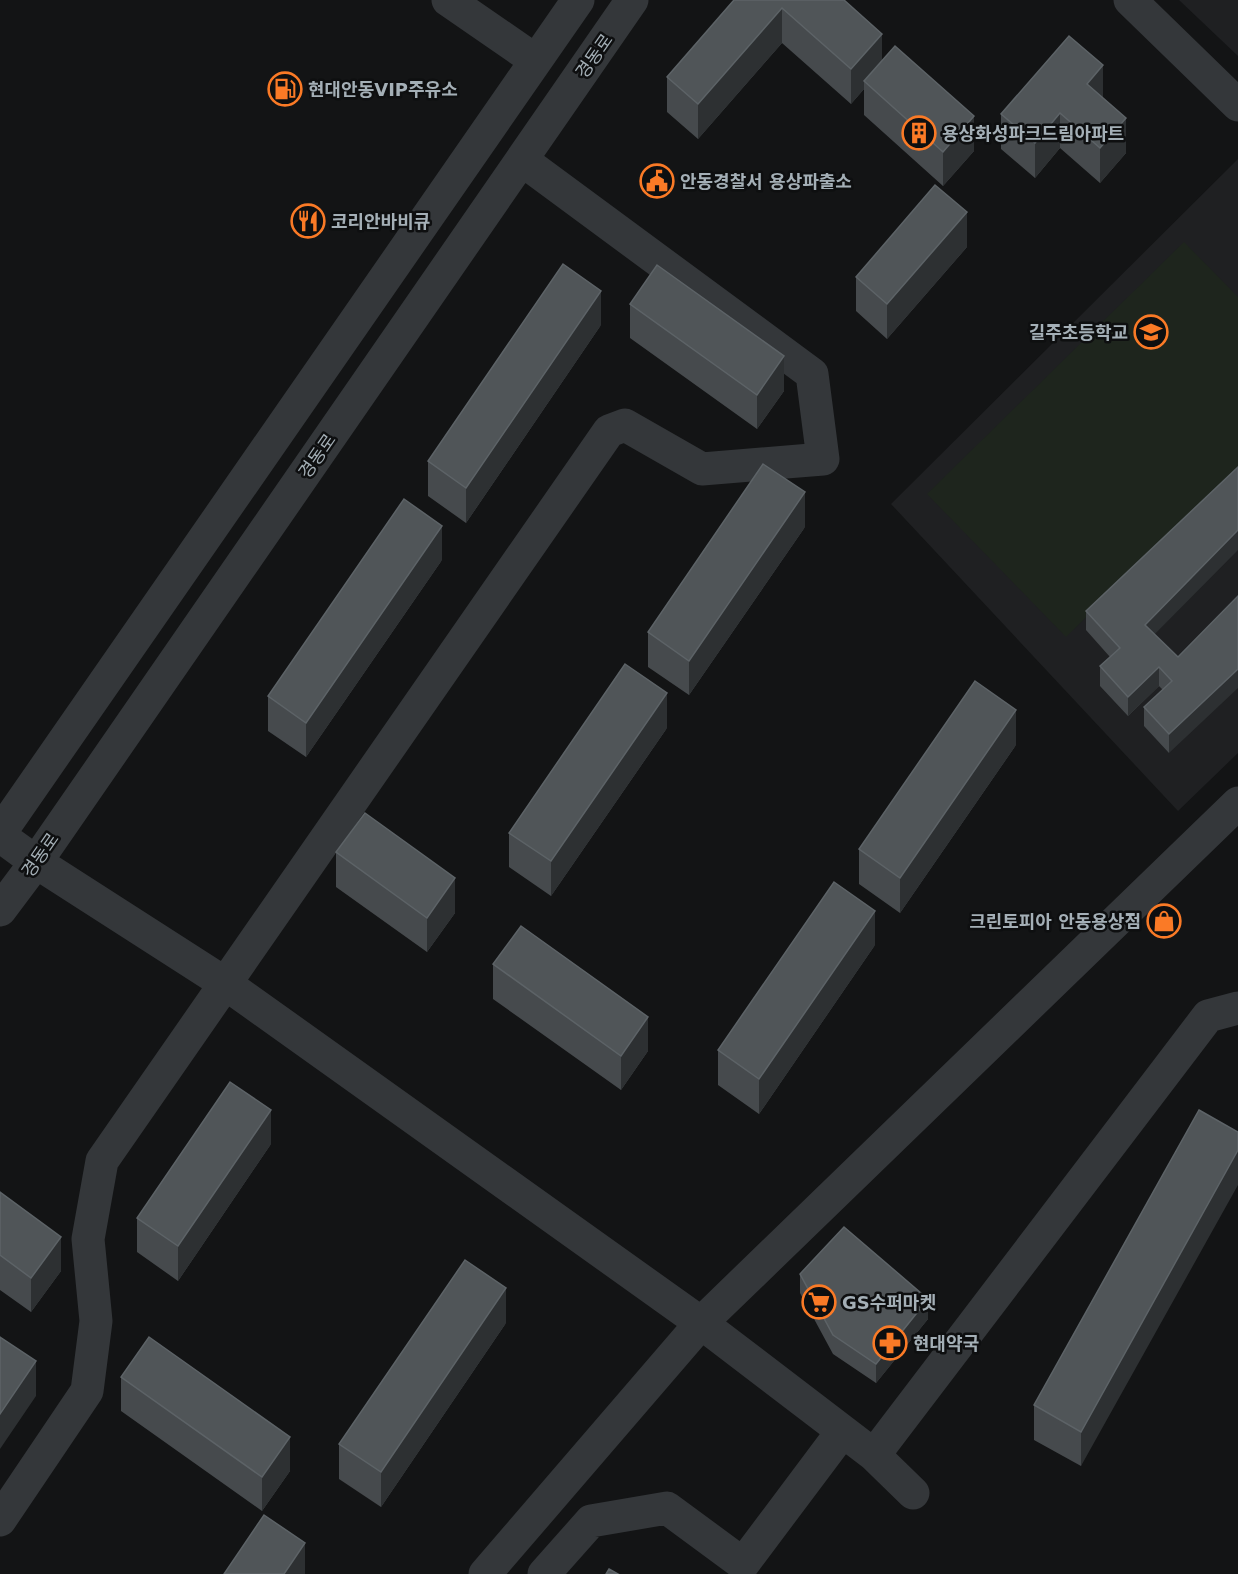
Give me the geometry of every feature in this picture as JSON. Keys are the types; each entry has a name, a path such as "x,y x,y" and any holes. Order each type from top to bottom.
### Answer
{"street":[{"path":"448,0 535,60"},
{"path":"578,0 0,835 36,862 226,984 701,1323 874,1455 913,1493"},
{"name":"경동로","path":"0,910 36,862 632,0"},
{"path":"1130,0 1238,105"},
{"path":"0,1520 87,1391 96,1321 88,1239 102,1161 609,431 626,425 702,469 823,459 812,374 522,160"},
{"path":"485,1574 701,1323 1238,803"},
{"path":"874,1455 1208,1016 1238,1008"},
{"path":"544,1574 591,1521 667,1508 742,1564 842,1432"}],"shaded area":[{"path":"1179,0 1238,0 1238,56"},
{"name":"길주초등학교","path":"1238,159 1238,753 1178,811 891,504"},
{"path":"1184,242 1238,297 1238,467 1066,637 927,494"}],"building":[{"path":"734,0 844,0 882,34 851,69 782,8 698,104 667,77"},
{"path":"1069,36 1103,65 1087,84 1126,118 1100,148 1060,113 1035,143 1001,114"},
{"path":"895,46 974,116 943,152 864,81"},
{"path":"935,185 967,212 887,304 856,277"},
{"path":"563,264 601,291 466,488 428,461"},
{"path":"657,265 784,356 757,395 630,304"},
{"path":"763,464 805,492 689,661 648,632"},
{"path":"1238,467 1238,530 1145,625 1178,657 1238,596 1238,669 1169,734 1144,707 1172,681 1159,667 1128,697 1100,666 1120,648 1086,611"},
{"path":"404,499 442,526 306,723 268,696"},
{"path":"625,664 667,693 551,861 509,833"},
{"path":"975,681 1016,710 900,878 859,849"},
{"path":"365,813 455,878 427,918 336,852"},
{"path":"834,882 875,911 759,1079 718,1050"},
{"path":"521,926 648,1017 621,1056 493,964"},
{"path":"230,1082 271,1110 178,1246 137,1218"},
{"path":"1199,1110 1238,1132 1238,1150 1081,1432 1034,1405"},
{"path":"0,1192 61,1237 31,1278 0,1255"},
{"path":"844,1227 928,1299 876,1364 833,1335 800,1274"},
{"path":"465,1260 506,1288 381,1472 339,1444"},
{"path":"0,1337 36,1361 0,1414"},
{"path":"149,1337 290,1437 262,1477 121,1377"},
{"path":"264,1515 305,1543 284,1574 224,1574"},
{"path":"609,1569 618,1574 606,1574"}],"place":[{"name":"현대안동VIP주유소","path":"285,89"},
{"name":"용상화성파크드림아파트","path":"919,133"},
{"name":"안동경찰서 용상파출소","path":"657,181"},
{"name":"코리안바비큐","path":"308,221"},
{"name":"길주초등학교","path":"1151,332"},
{"name":"크린토피아 안동용상점","path":"1164,921"},
{"name":"GS수퍼마켓","path":"819,1302"},
{"name":"현대약국","path":"890,1343"}]}
